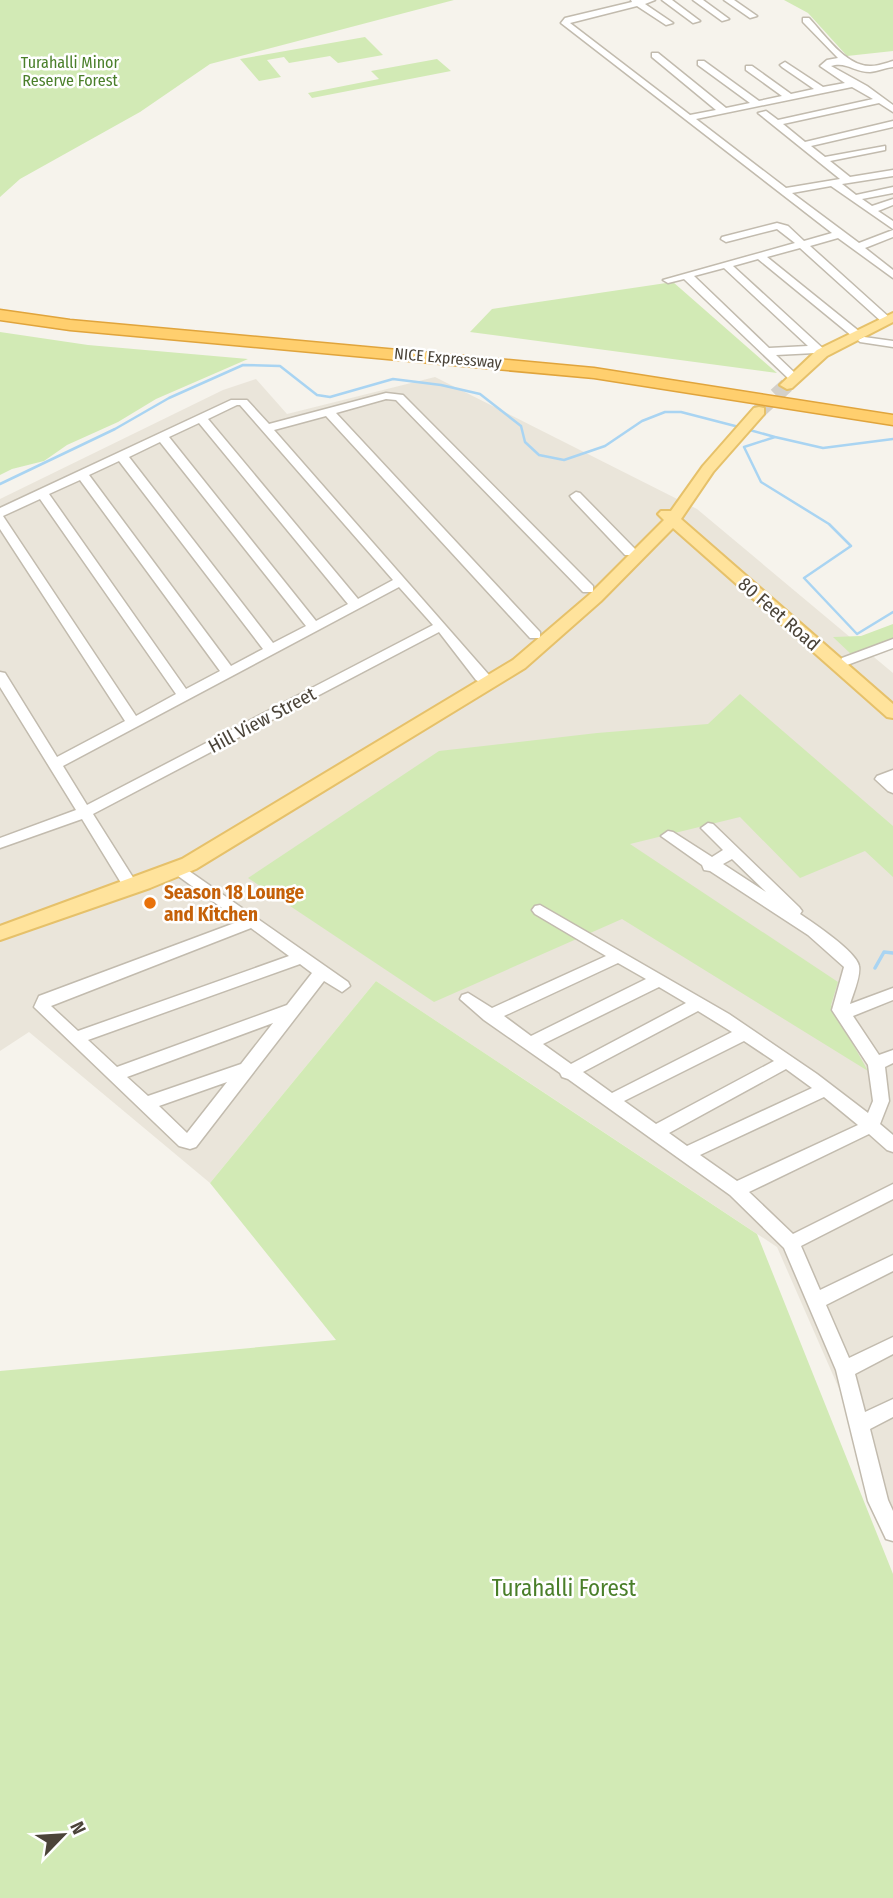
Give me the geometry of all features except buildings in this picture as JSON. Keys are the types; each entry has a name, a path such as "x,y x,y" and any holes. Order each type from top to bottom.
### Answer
{"highway":[{"name":"NICE Expressway","path":"0,307 85,318 505,355 647,372 893,412"},
{"name":"NICE Expressway","path":"0,315 70,325 594,373 893,420"}],"main road":[{"path":"790,382 806,369 819,365 860,337 891,321"},
{"path":"806,369 820,351 860,337"},
{"path":"0,933 128,883 208,842 485,680 519,664 595,598 673,512 747,420"},
{"path":"0,922 179,869 485,680 673,512"},
{"name":"80 Feet Road","path":"673,512 893,700"},
{"name":"80 Feet Road","path":"673,512 893,713"}],"street":[{"path":"651,0 635,2 565,23 891,271"},
{"path":"666,0 696,21"},
{"path":"697,0 725,19"},
{"path":"728,0 753,16"},
{"path":"635,2 669,23"},
{"path":"806,20 846,60 869,69 893,64"},
{"path":"655,55 724,110"},
{"path":"846,60 830,62 825,66 864,88 893,109"},
{"path":"701,63 848,180"},
{"path":"785,65 821,90"},
{"path":"749,68 789,97"},
{"path":"689,118 724,110 760,108 789,97 853,84"},
{"path":"776,123 880,100"},
{"path":"804,145 893,124"},
{"path":"823,160 882,148"},
{"path":"784,191 893,173"},
{"path":"832,182 893,226"},
{"path":"854,198 893,190"},
{"path":"870,210 893,202"},
{"path":"726,239 777,226 784,228 891,321"},
{"path":"859,247 893,233"},
{"path":"668,281 841,234"},
{"path":"760,256 860,337 893,344"},
{"path":"726,265 820,351"},
{"path":"687,276 765,352 790,382"},
{"path":"765,352 820,351"},
{"path":"268,428 386,396 399,397 588,589"},
{"path":"0,513 201,418 241,402 268,428 485,680"},
{"path":"328,411 535,635"},
{"path":"201,418 356,605"},
{"path":"162,436 314,627"},
{"path":"121,455 271,650"},
{"path":"82,474 229,673"},
{"path":"42,493 185,697"},
{"path":"576,496 630,552"},
{"path":"0,519 134,724"},
{"path":"55,764 401,581"},
{"name":"Hill View Street","path":"84,813 441,626"},
{"path":"847,660 893,643"},
{"path":"0,676 128,883"},
{"path":"893,775 882,779 893,788"},
{"path":"1,840 84,813"},
{"path":"708,828 852,966 840,1008 841,1014 876,1064 881,1101 886,1105 871,1126 736,1190"},
{"path":"668,836 709,866 814,931"},
{"path":"709,866 733,851"},
{"path":"179,869 342,986"},
{"path":"540,910 698,1004 786,1062 893,1145"},
{"path":"252,922 43,1001 42,1007 185,1142 191,1142 322,972"},
{"path":"490,1016 619,956"},
{"path":"75,1038 302,958"},
{"path":"529,1044 659,980"},
{"path":"841,1014 893,994"},
{"path":"468,999 568,1073 687,1153 736,1190 791,1243 845,1370 860,1425 886,1497 893,1532"},
{"path":"568,1073 698,1004"},
{"path":"113,1075 294,1009"},
{"path":"610,1101 743,1034"},
{"path":"876,1064 893,1056"},
{"path":"656,1132 786,1062"},
{"path":"146,1104 250,1067"},
{"path":"687,1153 824,1090"},
{"path":"791,1243 893,1191"},
{"path":"816,1301 893,1263"},
{"path":"845,1370 893,1345"},
{"path":"860,1425 893,1407"}],"shaded area":[{"path":"435,377 697,509 893,673 893,1512 777,1247 376,981 210,1183 29,1032 0,1051 0,499 223,390 256,379 287,414"}],"green space":[{"name":"Turahalli Minor Reserve Forest","path":"0,0 454,0 210,64 140,112 20,179 0,197"},
{"path":"784,0 893,0 893,51 847,56 808,13"},
{"path":"365,37 383,55 338,63 330,56 289,63 284,57 267,60 281,77 259,81 240,59"},
{"path":"437,59 451,71 312,98 308,93 379,79 371,71"},
{"path":"673,282 777,373 470,332 492,309"},
{"path":"0,332 88,345 248,359 156,399 118,422 67,445 44,461 0,475"},
{"path":"893,624 893,639 852,655 833,637 861,636"},
{"path":"740,694 893,826 893,877 865,851 800,878 740,817 630,844 838,982 831,1005 868,1071 622,919 434,1002 248,878 439,751 597,733 708,724"},
{"name":"Turahalli Forest","path":"376,981 757,1234 893,1574 893,1898 0,1898 0,1371 336,1340 210,1183"}],"waterway":[{"path":"0,484 115,429 169,398 243,365 280,366 317,395 330,397 393,379 441,385 480,394 521,426 525,442 539,455 564,460 605,446 642,421 665,412 681,412 739,427"},
{"path":"746,429 775,437"},
{"path":"775,437 823,448 893,439"},
{"path":"775,437 744,447 761,482 829,524 851,546 804,578 857,634 893,612"},
{"path":"875,968 884,952 893,953"}],"tunnel":[{"path":"759,411 787,385"}],"place":[{"name":"Season 18 Lounge and Kitchen","path":"150,903"}]}
